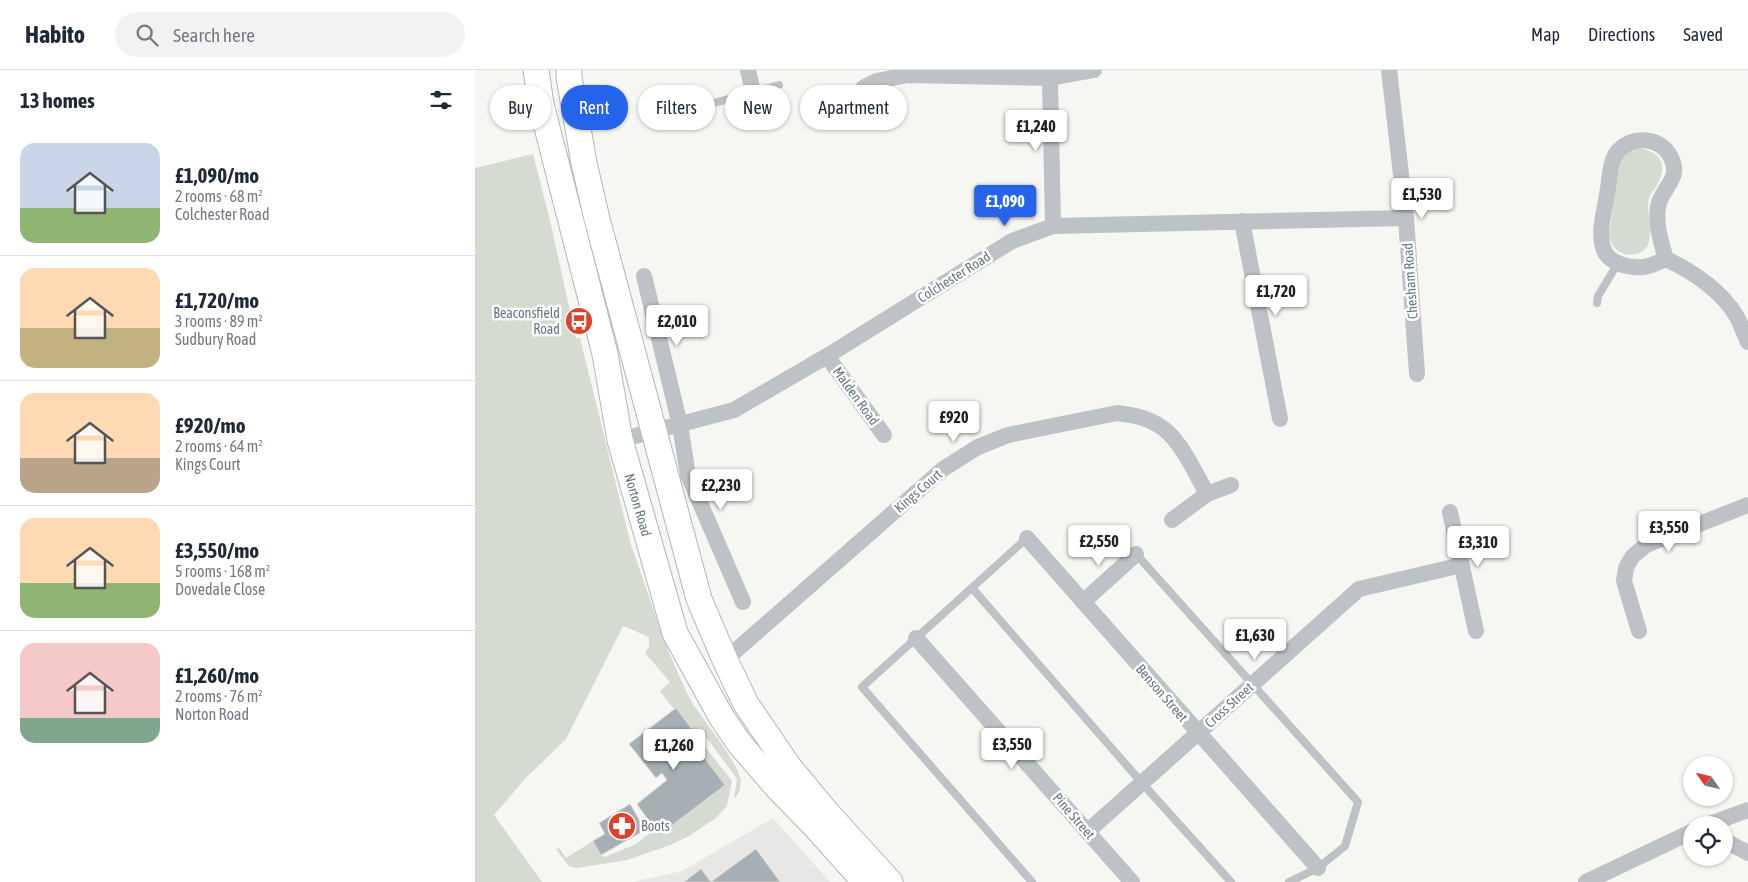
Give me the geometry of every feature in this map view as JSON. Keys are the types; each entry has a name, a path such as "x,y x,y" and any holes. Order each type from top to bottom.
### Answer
{"main road":[{"name":"Norton Road","path":"536,70 541,104 605,354 619,440 675,633 722,718 739,744 865,882"},
{"path":"569,70 584,163 597,219 699,599 746,704 789,767 828,814 890,882"}],"street":[{"path":"748,70 751,85"},
{"path":"872,80 908,75 1051,78 1094,70"},
{"name":"Chesham Road","path":"1389,70 1406,218 1417,374"},
{"path":"1051,78 1053,226"},
{"path":"1666,259 1658,223 1659,203 1674,176 1674,166 1669,154 1659,144 1647,140 1632,142 1619,151 1613,162 1602,229 1603,248 1613,261 1629,267 1646,266 1666,259 1682,266 1723,298 1737,316 1748,342"},
{"name":"Colchester Road","path":"619,440 734,410 827,356 1012,241 1053,226 1406,218"},
{"path":"1242,221 1280,419"},
{"path":"644,276 680,425 688,475 743,602"},
{"name":"Malden Road","path":"827,356 884,435"},
{"name":"Kings Court","path":"725,660 943,469 977,447 1008,435 1117,412 1133,415 1149,420 1165,429 1189,462 1207,494"},
{"path":"1172,520 1207,494 1231,485"},
{"path":"1639,631 1625,581 1627,568 1632,557 1646,545 1748,505"},
{"path":"1450,512 1476,631"},
{"name":"Benson Street","path":"1027,538 1318,868"},
{"path":"1083,602 1136,554"},
{"name":"Cross Street","path":"1087,832 1359,589 1462,565"},
{"name":"Pine Street","path":"916,638 1132,882"},
{"path":"1732,816 1748,810"},
{"path":"1594,880 1683,836"},
{"path":"1733,845 1748,853"}],"lane":[{"path":"715,103 725,100"},
{"path":"1597,303 1598,296 1618,263"},
{"path":"1027,538 862,687 1032,882"},
{"path":"1136,554 1358,802 1345,846 1318,868 1289,882"},
{"path":"972,588 1231,882"}],"shaded area":[{"path":"1632,148 1646,150 1657,156 1661,160 1662,173 1649,198 1649,242 1641,252 1629,255 1615,248 1609,235 1620,160"},
{"path":"533,154 576,338 580,338 631,545 665,642 685,689 693,704 733,762 738,771 741,784 739,792 734,799 737,779 701,730 695,734 676,708 673,708 660,691 670,682 645,653 649,647 649,637 623,626 566,739 525,779 494,815 542,882 475,882 475,168"},
{"path":"702,743 732,781 727,806 716,818 689,836 670,845 627,860 577,868 570,867 567,864 556,849 559,848 566,858 593,841 601,855 605,857 636,844 655,829 659,834 725,785 696,747"},
{"path":"773,818 830,882 632,882 682,871"}],"building":[{"path":"676,708 702,743 696,747 725,785 659,835 637,804 667,780 662,773 656,778 629,744"},
{"name":"Boots","path":"630,804 645,830 601,855 593,841 605,834 599,823"},
{"path":"756,849 780,882 711,882"},
{"path":"701,869 711,882 684,882"}],"place":[{"name":"Beaconsfield Road","path":"579,321"},
{"name":"Boots","path":"622,826"}]}
